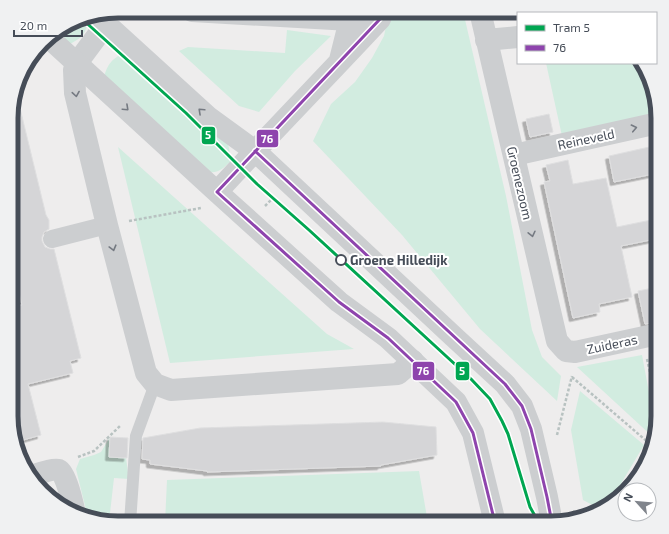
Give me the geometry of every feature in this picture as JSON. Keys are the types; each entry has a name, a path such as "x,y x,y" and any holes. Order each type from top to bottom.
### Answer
{"street":[{"path":"340,63 350,18"},
{"path":"364,18 377,20"},
{"name":"Groenezoom","path":"481,18 557,341 566,351"},
{"path":"102,19 208,117 255,151 442,327 505,384 522,406 531,429 555,516"},
{"path":"101,20 74,70 75,93 107,225 146,373 155,384 171,390 398,374 413,361"},
{"path":"217,192 340,63 377,20"},
{"path":"486,40 517,37"},
{"path":"53,42 249,222 339,302 388,338 456,402 473,433 493,516"},
{"name":"Reineveld","path":"514,155 651,125"},
{"path":"52,239 107,225"},
{"name":"Zuideras","path":"566,351 575,352 650,335"},
{"path":"37,474 52,470 58,470 63,474 73,505"}],"lane":[{"path":"130,516 136,436 155,384"}],"path":[{"path":"249,222 288,182"},
{"path":"107,225 202,208"},
{"path":"556,439 572,377 566,351"},
{"path":"572,377 648,442"},
{"path":"58,470 73,458 94,451 120,426 141,419"}],"green space":[{"path":"388,18 465,18 506,196 532,330 542,357 561,376 557,401 480,329 402,235 313,141 331,104 355,82 372,58 384,36"},
{"path":"88,22 85,32 80,38 66,46 58,38 68,31"},
{"path":"287,30 331,36 295,71 259,112 239,106 179,51 188,47 285,53"},
{"path":"126,51 226,140 229,148 230,162 224,168 215,172 204,171 103,79 111,62"},
{"path":"546,64 635,64 646,86 651,115 562,136"},
{"path":"118,147 327,334 354,349 170,363"},
{"path":"642,355 651,403 649,434 577,367"},
{"path":"580,391 644,445 622,482 617,482 616,492 594,506 583,500 571,430"},
{"path":"110,437 109,457 126,458 129,479 114,478 110,516 86,511 76,469 80,459 101,452"},
{"path":"419,471 427,516 165,516 167,480"}],"building":[{"path":"19,104 46,215 49,220 49,229 44,232 42,241 45,247 54,249 81,358 70,361 73,373 28,384 41,435 21,441 18,423 18,306 22,305 18,288"},
{"path":"549,114 553,132 530,137 526,119"},
{"path":"651,147 651,174 614,182 609,156"},
{"path":"568,160 573,184 606,178 617,227 651,220 651,240 621,246 632,297 599,304 600,312 573,318 544,182 550,181 546,165"},
{"path":"651,288 651,323 645,324 638,291"},
{"path":"383,422 436,427 437,455 381,466 207,472 150,464 150,460 142,459 143,438 200,428"},
{"path":"110,437 128,438 127,458 109,457"}],"tram line":[{"name":"5","path":"86,23 186,113 257,184 471,379 490,399 508,434 530,507 535,516"}],"transit line":[{"name":"76","path":"380,18 217,192 339,302 388,338 456,402 473,433 493,516"},
{"name":"76","path":"255,151 505,384 522,406 531,429 551,516"}],"place":[{"name":"Groene Hilledijk","path":"341,260"}]}
